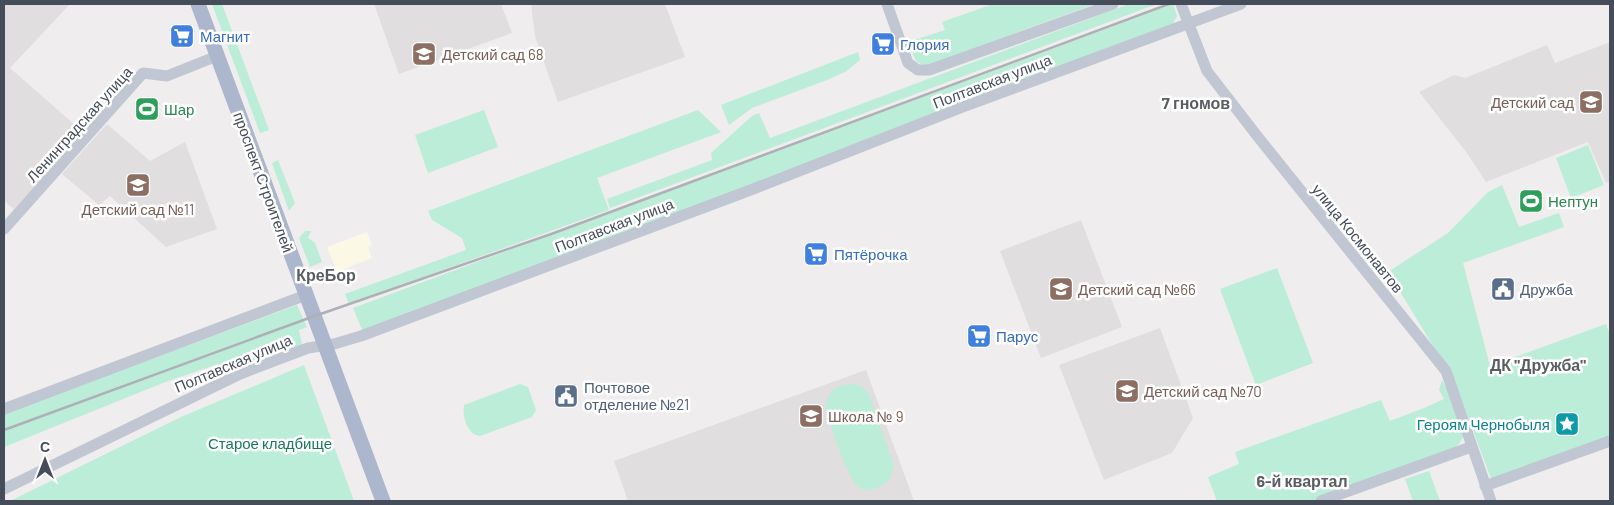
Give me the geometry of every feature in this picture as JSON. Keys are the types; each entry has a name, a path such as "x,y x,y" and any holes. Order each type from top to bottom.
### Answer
{"main road":[{"name":"проспект Строителей","path":"198,4 310,293"},
{"name":"проспект Строителей","path":"207,4 310,293 392,501"},
{"name":"проспект Строителей","path":"329,344 383,501"}],"street":[{"name":"Полтавская улица","path":"887,4 908,63 918,70 929,70 1113,4"},
{"name":"улица Космонавтов","path":"1181,4 1207,71 1446,371 1491,501"},
{"name":"Полтавская улица","path":"4,489 240,374 308,348 370,333 748,191 963,107 1242,4"},
{"name":"Ленинградская улица","path":"4,229 143,73 167,76 217,56"},
{"path":"4,409 310,293"},
{"path":"1485,486 1610,441"},
{"path":"1322,501 1471,447"}],"shaded area":[{"path":"4,4 70,4 10,68 84,133 14,209 4,201"},
{"name":"Детский сад 68","path":"374,4 501,4 512,33 399,74"},
{"path":"531,4 665,4 685,57 558,102 535,36"},
{"path":"1610,42 1610,182 1606,183 1588,142 1486,182 1467,153 1419,92 1454,75 1465,78 1547,45 1555,63"},
{"name":"Детский сад №11","path":"107,124 150,161 185,142 217,229 166,247 110,196 99,205 62,174"},
{"name":"Детский сад №66","path":"1081,220 1122,327 1041,358 1000,251"},
{"path":"367,232 372,245 368,247 372,258 337,272 327,247"},
{"name":"Детский сад №70","path":"1160,328 1193,418 1172,453 1104,480 1059,365"},
{"name":"Школа № 9","path":"866,370 914,501 628,501 614,461"}],"green space":[{"path":"212,4 222,4 269,130 260,133"},
{"path":"993,4 1095,4 928,65 923,65 916,61 908,42 945,30 942,22"},
{"path":"1129,4 1157,4 610,208 607,199 712,160 711,153 752,116 759,113 770,138"},
{"path":"1173,4 1177,16 1172,25 942,115 363,332 353,308"},
{"path":"858,52 860,60 845,72 752,108 729,125 721,105"},
{"path":"484,110 498,147 428,173 415,135"},
{"path":"698,110 721,132 597,178 609,210 349,304 345,294 466,250 462,238 432,220 428,211"},
{"path":"1588,145 1604,185 1571,198 1556,158"},
{"path":"278,160 295,203 289,211 272,163"},
{"path":"1502,185 1519,227 1559,213 1564,227 1463,263 1490,366 1606,324 1610,335 1610,437 1492,481 1454,380 1388,272 1448,233 1488,192"},
{"path":"305,231 311,231 308,238 315,243 322,262 310,267 299,238"},
{"path":"1277,268 1313,363 1256,385 1220,289"},
{"path":"297,305 307,327 299,330 302,345 222,375 218,364 163,383 4,447 4,414"},
{"name":"Старое кладбище","path":"304,365 354,501 10,501 181,417"},
{"path":"1442,380 1447,389 1463,437 1459,444 1448,453 1315,501 1217,501 1208,477 1239,464 1235,452 1381,400 1390,421 1444,399 1439,390"},
{"path":"520,384 528,387 536,410 532,417 480,436 475,435 469,429 466,424 464,405"},
{"path":"853,384 862,387 868,393 893,463 889,479 878,487 867,490 862,489 854,482 840,452 826,411 827,399 833,391 841,386"},
{"path":"1429,471 1440,501 1413,501 1405,479"}],"railway":[{"path":"4,430 309,318 554,233 1169,4"}],"place":[{"name":"Магнит","path":"182,36"},
{"name":"Глория","path":"883,44"},
{"name":"Детский сад 68","path":"424,54"},
{"name":"Детский сад","path":"1591,102"},
{"name":"Шар","path":"147,109"},
{"name":"Детский сад №11","path":"138,185"},
{"name":"Нептун","path":"1531,201"},
{"name":"Пятёрочка","path":"816,254"},
{"name":"Детский сад №66","path":"1061,289"},
{"name":"Дружба","path":"1503,289"},
{"name":"Парус","path":"979,336"},
{"name":"Детский сад №70","path":"1127,391"},
{"name":"Почтовое отделение №21","path":"566,396"},
{"name":"Школа № 9","path":"811,416"},
{"name":"Героям Чернобыля","path":"1567,424"}],"district":[{"name":"7 гномов","path":"1196,102"},
{"name":"КреБор","path":"326,274"},
{"name":"ДК \"Дружба\"","path":"1538,364"},
{"name":"6-й квартал","path":"1302,480"}]}
